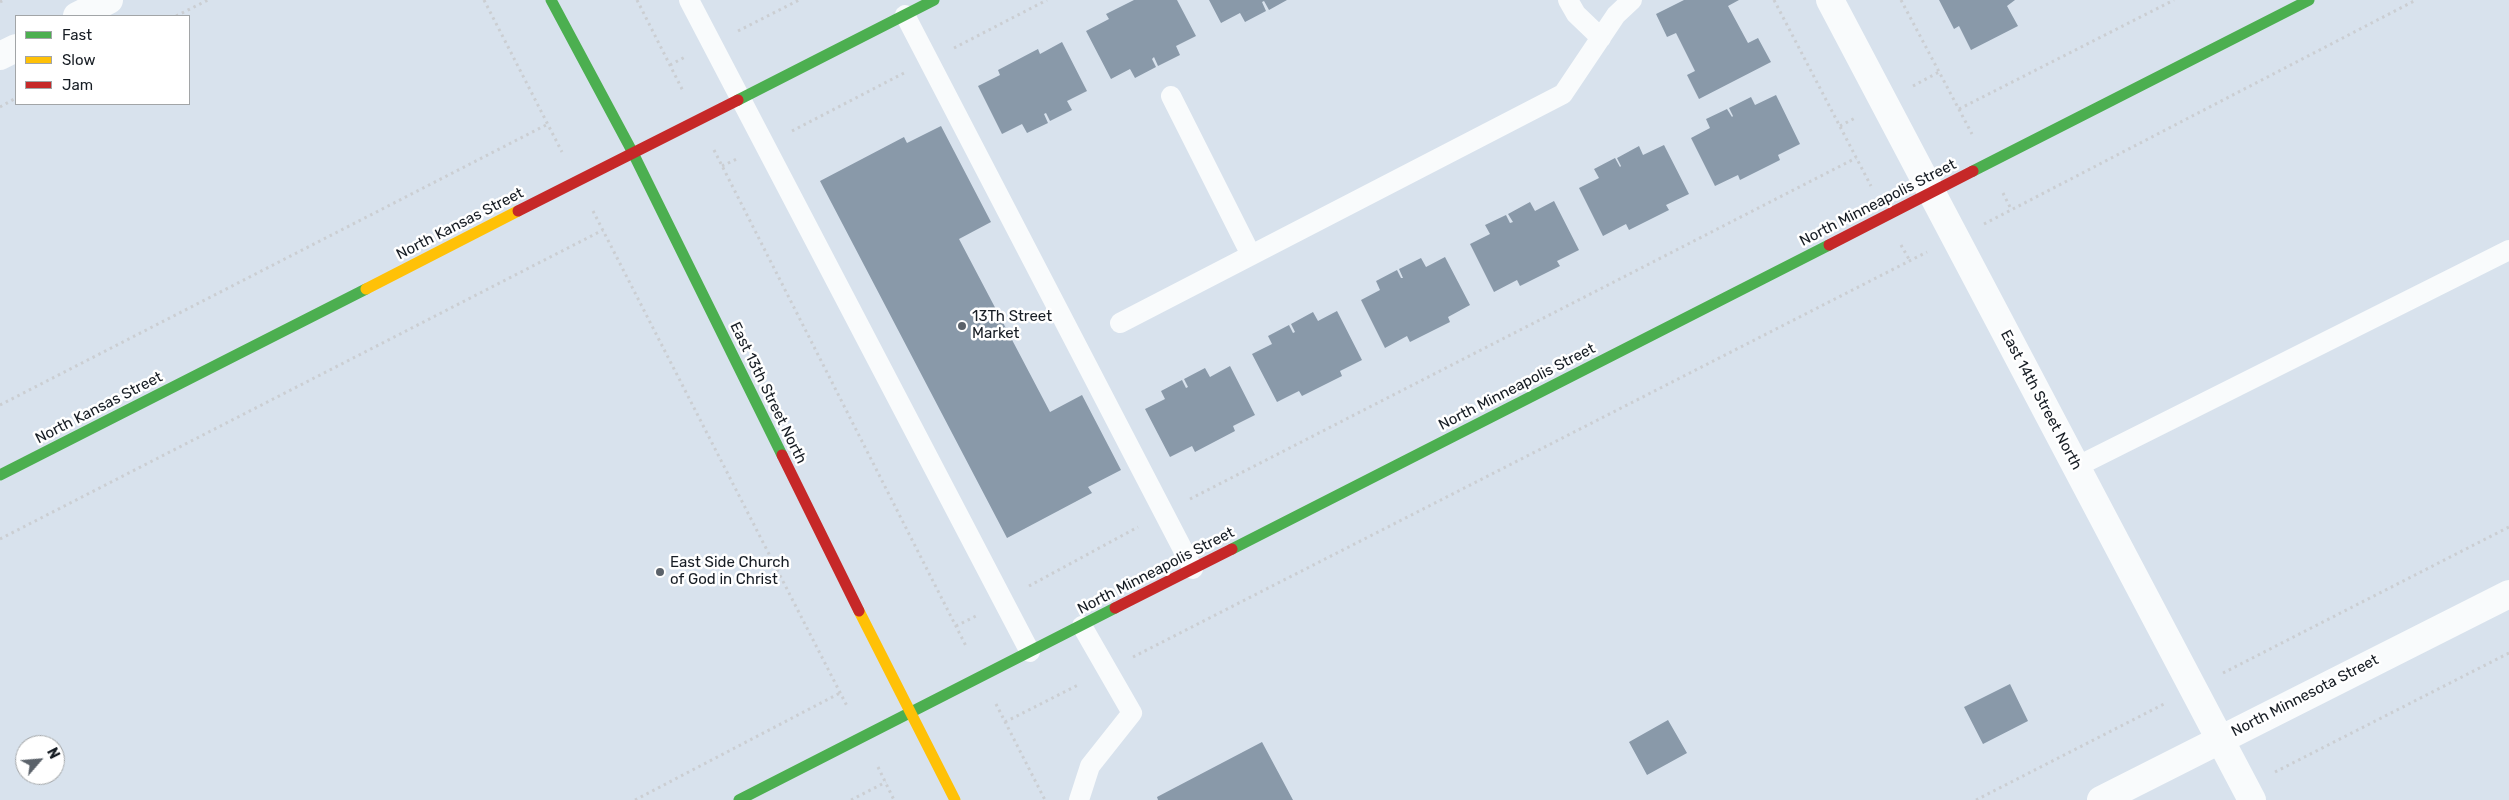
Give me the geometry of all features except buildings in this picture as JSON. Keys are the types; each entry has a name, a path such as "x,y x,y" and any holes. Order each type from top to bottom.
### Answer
{"street":[{"path":"79,15 109,0"},
{"name":"East 13th Street North","path":"551,0 633,153 910,714 955,800"},
{"name":"North Kansas Street","path":"0,475 934,0"},
{"name":"East 14th Street North","path":"1830,0 2248,794"},
{"name":"North Minneapolis Street","path":"739,800 2309,0"},
{"path":"0,56 15,48"},
{"name":"North Minnesota Street","path":"2101,800 2509,594"}],"lane":[{"path":"689,0 1030,652"},
{"path":"1568,0 1576,14 1601,38"},
{"path":"1120,323 1563,94 1616,15 1632,0"},
{"path":"905,15 1194,569"},
{"path":"1171,96 1251,255"},
{"path":"2076,467 2509,250"},
{"path":"1079,800 1090,766 1132,713 1082,626"}],"path":[{"path":"0,2 4,0"},
{"path":"178,15 208,0"},
{"path":"484,0 894,800"},
{"path":"637,0 1045,800"},
{"path":"722,166 1047,0"},
{"path":"1774,0 1910,261"},
{"path":"1901,0 2011,209"},
{"path":"1959,109 2174,0"},
{"path":"1005,722 1956,238 2416,0"},
{"path":"0,107 15,99"},
{"path":"0,405 548,124"},
{"path":"956,626 1164,512 1856,158"},
{"path":"0,539 603,230"},
{"path":"1976,800 2509,527"},
{"path":"2248,794 2509,653"},
{"path":"635,800 840,693"},
{"path":"851,800 886,782"}],"traffic: fast":[{"path":"551,0 633,153 782,455"},
{"path":"738,100 934,0"},
{"path":"1973,171 2309,0"},
{"path":"1232,549 1829,245"},
{"path":"0,475 366,289"},
{"path":"739,800 1115,608"}],"traffic: slow":[{"path":"366,289 518,211"},
{"path":"859,611 955,800"}],"traffic: jam":[{"path":"518,211 738,100"},
{"path":"1829,245 1973,171"},
{"path":"782,455 859,611"},
{"path":"1115,608 1232,549"}],"place":[{"name":"13Th Street Market","path":"962,326"},
{"name":"East Side Church of God in Christ","path":"660,572"}]}
